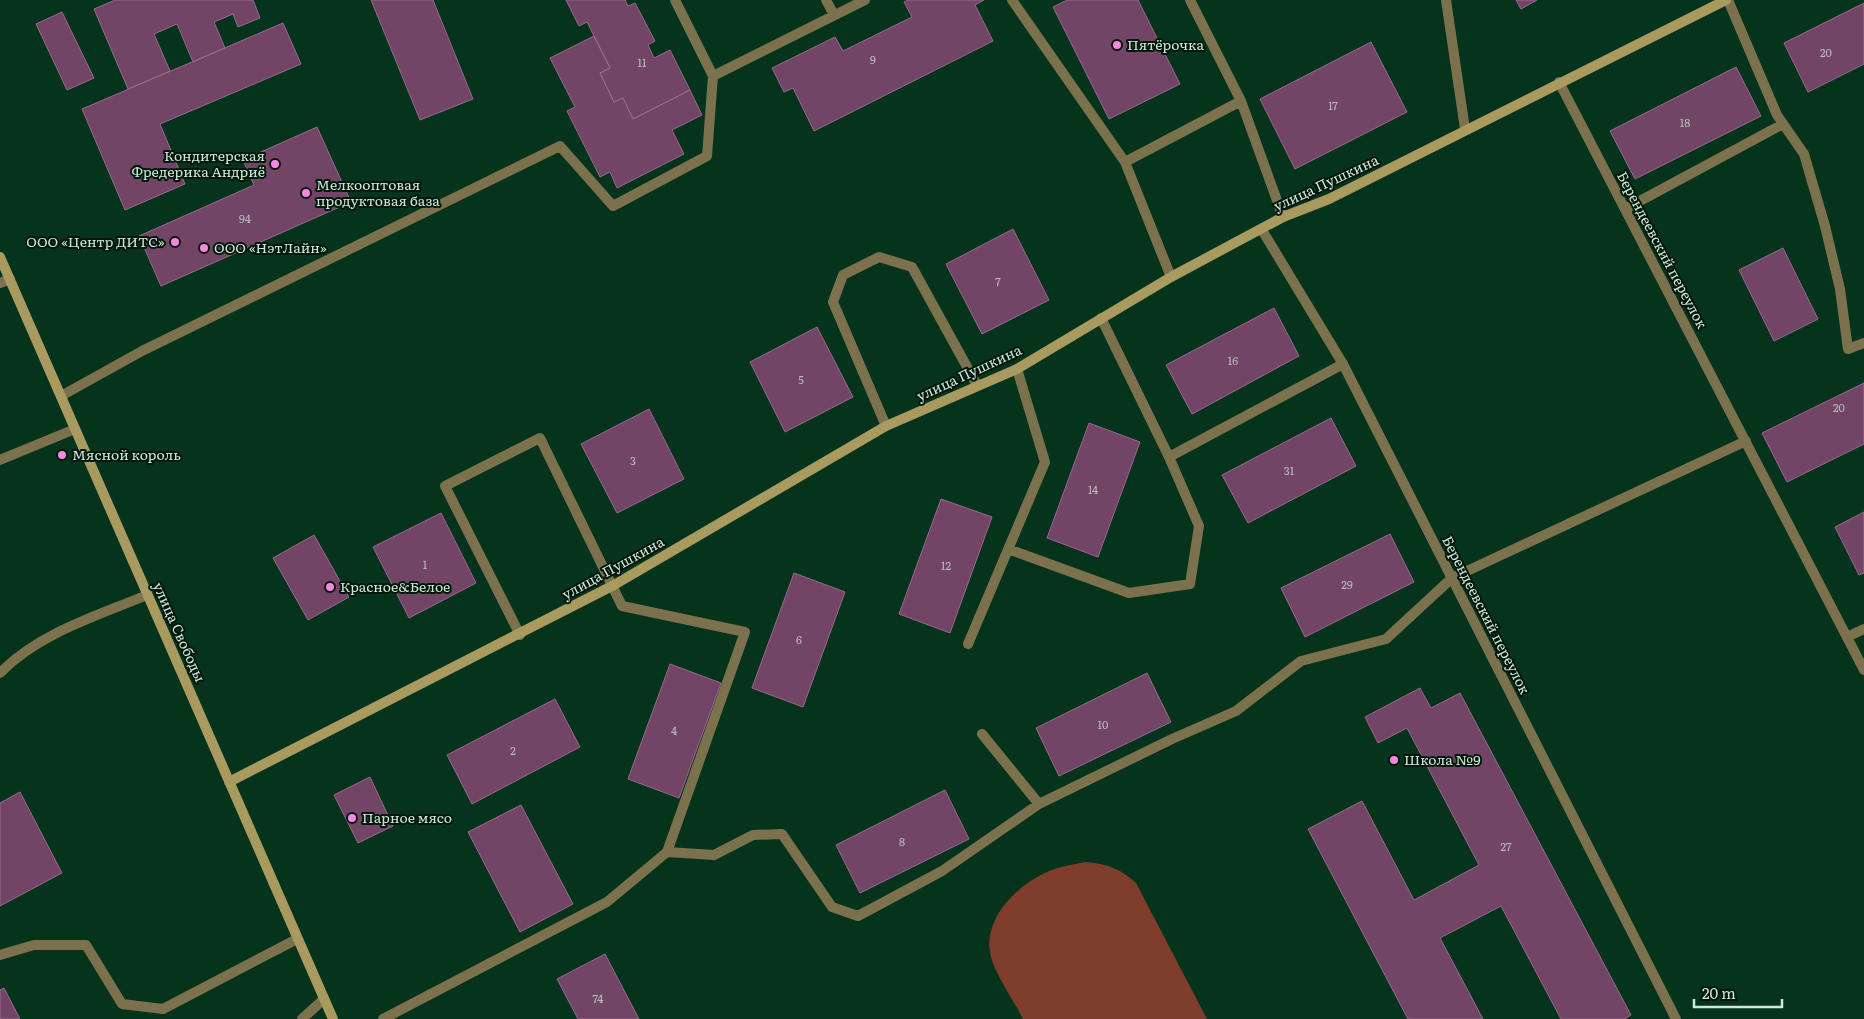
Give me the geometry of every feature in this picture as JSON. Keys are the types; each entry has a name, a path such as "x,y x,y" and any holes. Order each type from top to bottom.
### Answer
{"street":[{"path":"61,396 142,351 560,146 613,206 707,156 713,76 675,0"},
{"path":"826,0 834,15"},
{"path":"713,76 865,0"},
{"path":"1012,0 1125,162 1171,277"},
{"path":"1190,0 1242,101 1283,217"},
{"path":"1446,0 1465,129"},
{"path":"1727,0 1777,115 1804,154 1826,226 1840,288 1848,349 1864,343"},
{"name":"улица Пушкина","path":"229,782 520,635 614,585 886,426 1017,369 1171,277 1262,230 1283,217 1329,199 1559,82 1727,0"},
{"name":"Берендеевский переулок","path":"1559,82 1864,670"},
{"path":"1125,162 1242,101"},
{"path":"1625,209 1783,124"},
{"name":"Берендеевский переулок","path":"1262,230 1344,364 1676,1019"},
{"name":"улица Свободы","path":"0,256 5,281 61,396 333,1019"},
{"path":"886,426 833,302 843,275 879,257 912,266 977,385"},
{"path":"1008,549 1129,593 1190,584 1199,526 1169,456 1101,318"},
{"path":"1169,456 1344,364"},
{"path":"968,644 1045,462 1017,369"},
{"path":"0,460 75,429"},
{"path":"383,1019 607,902 667,852 745,632 622,606 614,585 540,438 445,486 520,635"},
{"path":"667,852 714,855 753,835 782,834 832,907 858,916 942,871 1039,804 1172,738 1236,711 1301,661 1386,639 1452,578 1746,441"},
{"path":"0,673 10,662 46,638 147,595"},
{"path":"1847,637 1864,629"},
{"path":"982,734 1039,804"},
{"path":"0,955 34,945 86,944 122,1004 163,1009 298,938"},
{"path":"302,1019 324,1000"}],"shaded area":[{"path":"1086,862 1112,868 1136,883 1207,1019 1023,1019 1001,980 991,957 989,944 995,920 1010,898 1030,881 1052,870"}],"building":[{"path":"115,0 253,0 260,18 238,27 233,14 214,22 225,48 193,62 177,24 154,34 170,71 128,89 94,9"},
{"path":"371,0 433,0 473,99 420,120"},
{"path":"566,0 625,0 628,6 635,3 655,41 648,45 654,58 670,50 690,90 633,119 623,98 614,102 600,73 610,68 587,22 579,26"},
{"path":"908,0 984,0 975,5 993,41 814,131 793,88 784,92 772,68 835,37 843,51 912,17 904,2"},
{"name":"Пятёрочка","path":"1067,0 1138,0 1180,84 1109,119 1053,7"},
{"path":"1516,0 1537,0 1521,9"},
{"path":"1864,3 1864,64 1808,92 1784,43"},
{"path":"62,12 94,78 67,90 36,24"},
{"path":"283,23 301,64 160,124 185,184 125,210 82,109"},
{"path":"594,36 610,68 600,73 614,102 623,98 633,119 690,90 702,115 672,130 684,154 617,188 610,172 600,177 567,111 575,107 550,58"},
{"path":"1371,42 1407,112 1295,169 1260,99"},
{"path":"1736,67 1761,116 1635,179 1610,131"},
{"path":"317,127 351,202 161,286 139,236 254,185 243,160"},
{"path":"1013,229 1049,300 982,334 946,264"},
{"path":"1783,248 1818,319 1774,341 1739,270"},
{"path":"1274,308 1299,356 1192,414 1166,365"},
{"path":"817,327 853,397 785,432 750,362"},
{"path":"1864,383 1864,444 1787,482 1762,433"},
{"path":"649,409 684,479 617,513 581,444"},
{"path":"1331,418 1356,466 1248,523 1222,475"},
{"path":"1089,423 1140,442 1098,557 1047,538"},
{"path":"941,499 992,517 950,633 899,614"},
{"path":"1864,512 1864,573 1859,575 1835,527"},
{"path":"441,513 476,583 409,618 373,547"},
{"path":"1390,534 1414,582 1305,637 1281,588"},
{"path":"314,535 349,597 308,620 273,558"},
{"path":"794,573 845,592 803,707 752,688"},
{"path":"670,664 721,683 679,798 628,779"},
{"path":"1147,673 1171,722 1059,776 1036,728"},
{"path":"1420,688 1431,708 1460,693 1631,1015 1624,1019 1561,1019 1501,906 1440,938 1483,1019 1408,1019 1308,829 1362,801 1414,900 1479,865 1407,728 1378,743 1365,717"},
{"path":"555,699 580,747 472,804 447,755"},
{"path":"370,777 393,826 358,843 334,795"},
{"path":"945,790 969,839 860,893 836,845"},
{"path":"20,792 62,873 0,906 0,803"},
{"path":"521,805 573,904 520,932 468,832"},
{"path":"605,954 639,1019 578,1019 557,979"},
{"path":"4,988 20,1019 0,1019 0,990"}],"place":[{"name":"Пятёрочка","path":"1117,45"},
{"name":"Кондитерская Фредерика Андриё","path":"275,164"},
{"name":"Мелкооптовая продуктовая база","path":"306,193"},
{"name":"ООО «Центр ДИТС»","path":"175,242"},
{"name":"ООО «НэтЛайн»","path":"204,248"},
{"name":"Мясной король","path":"62,455"},
{"name":"Красное&Белое","path":"330,587"},
{"name":"Школа №9","path":"1394,760"},
{"name":"Парное мясо","path":"352,818"}]}
